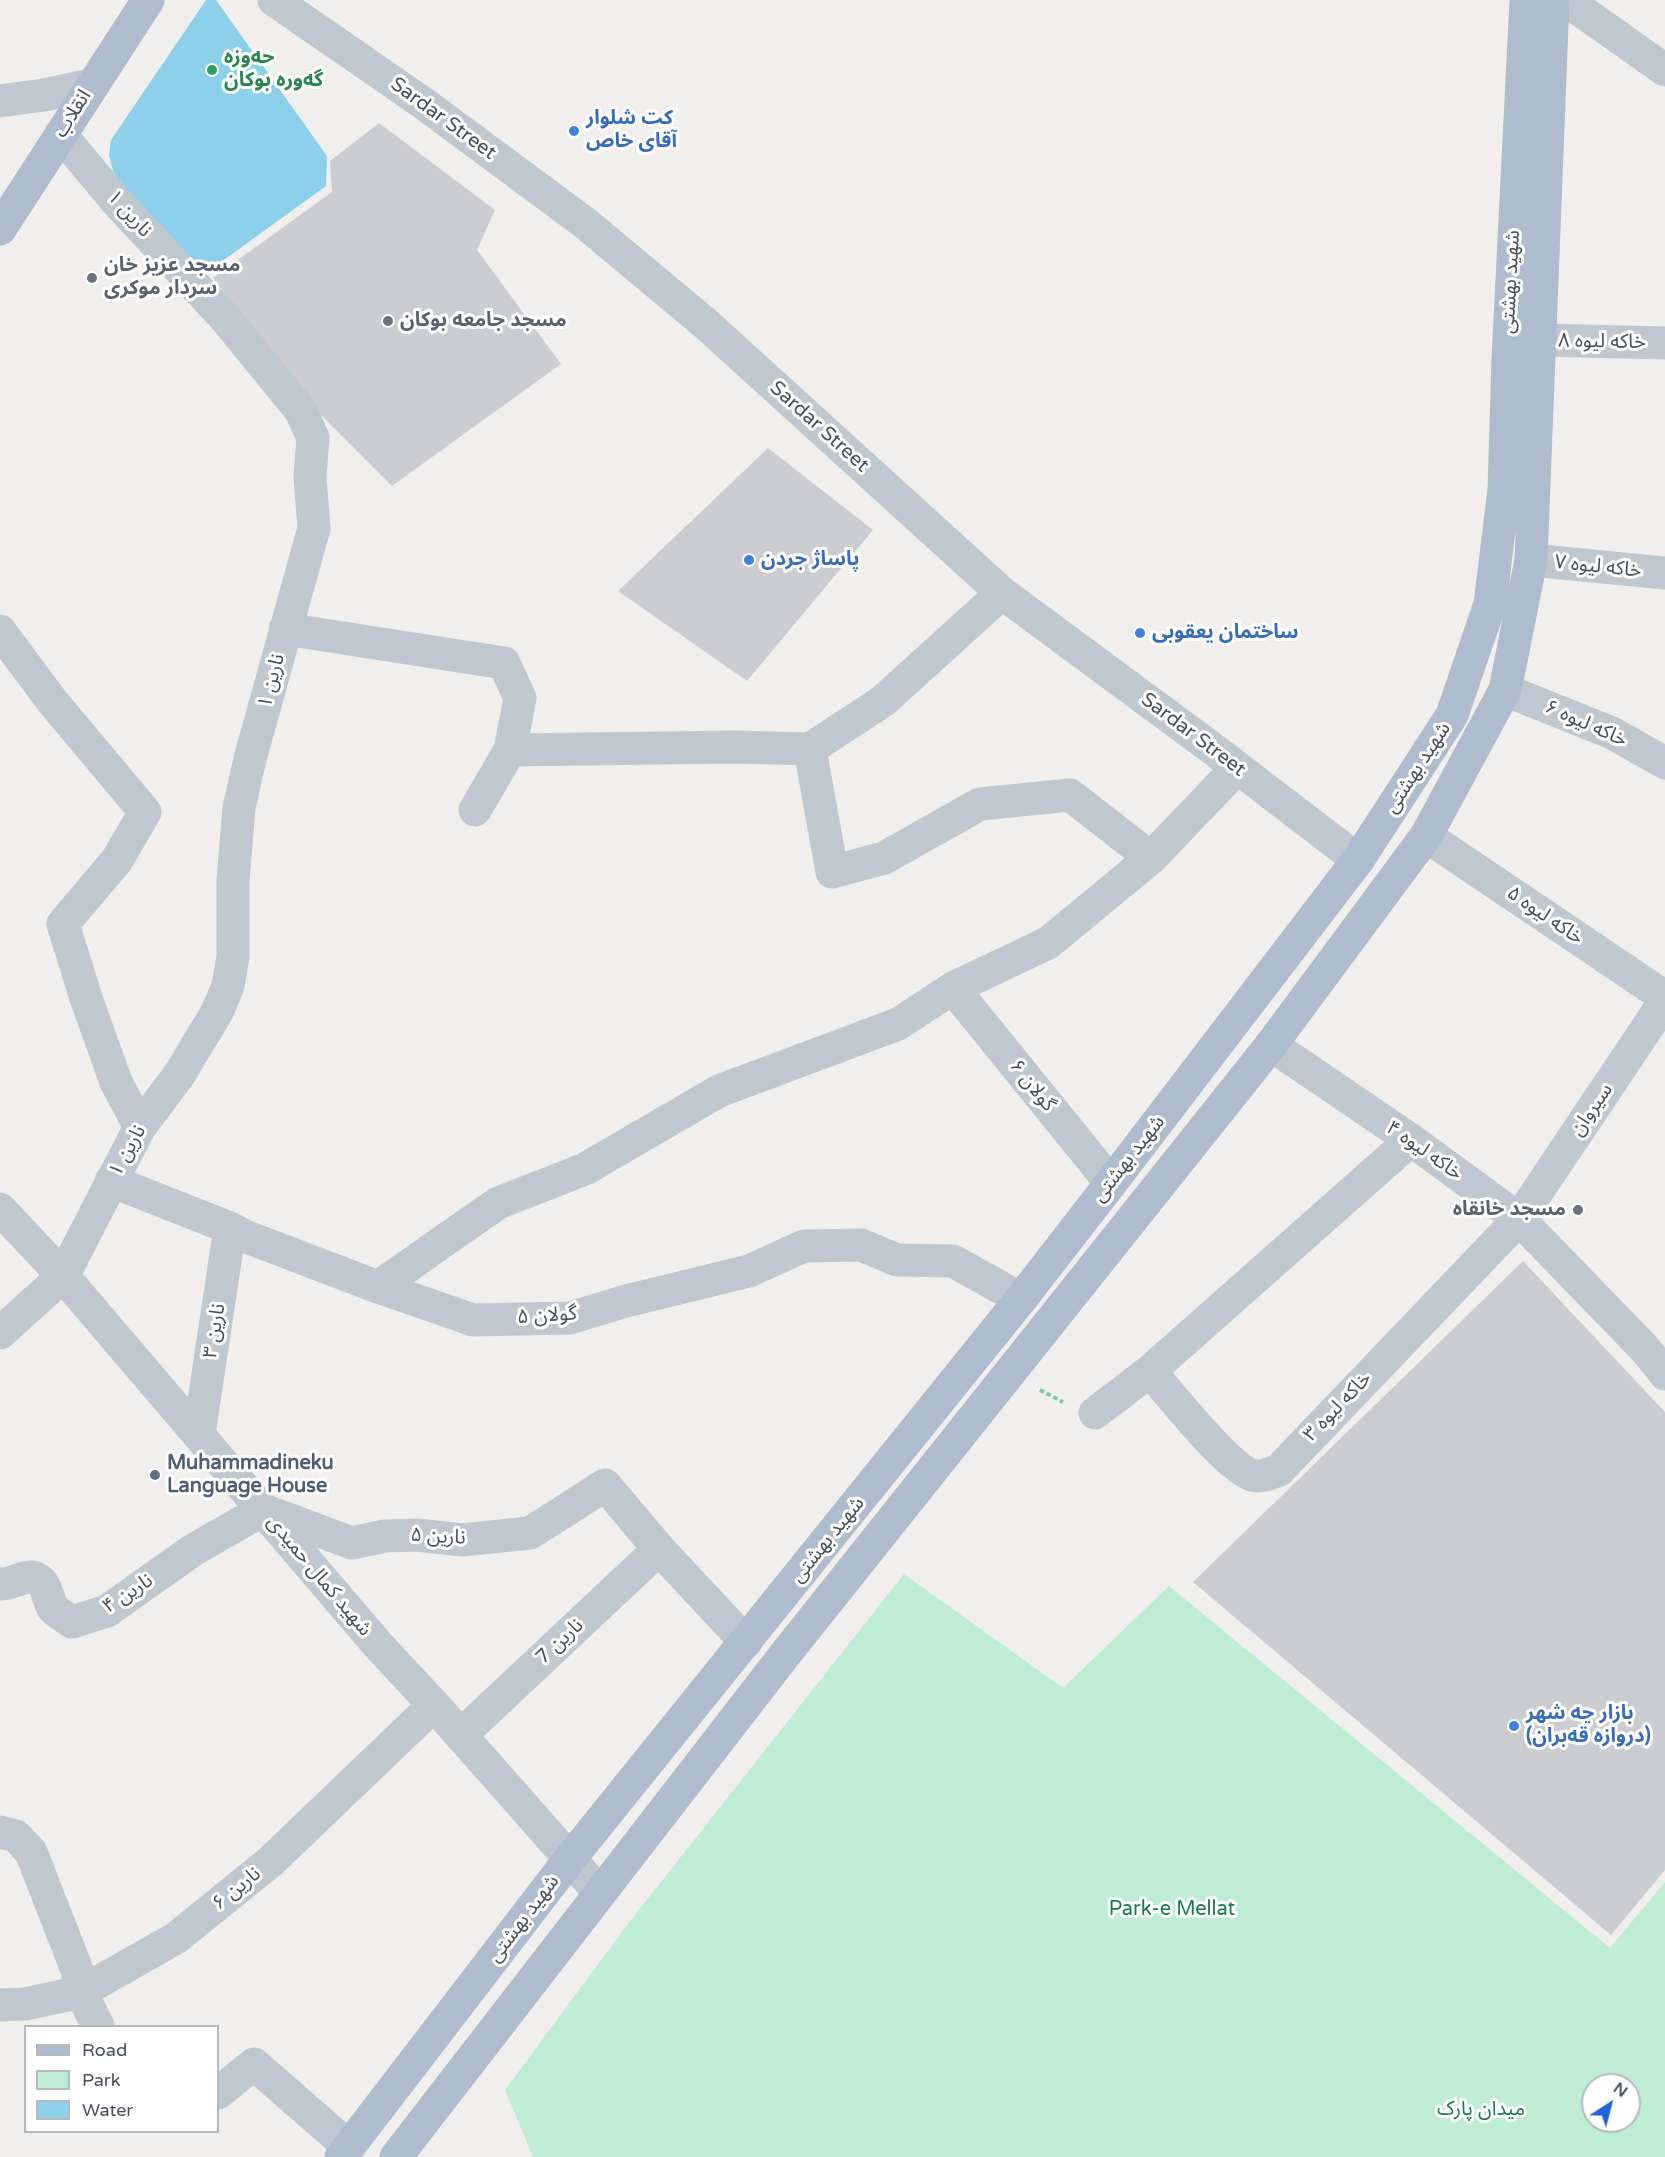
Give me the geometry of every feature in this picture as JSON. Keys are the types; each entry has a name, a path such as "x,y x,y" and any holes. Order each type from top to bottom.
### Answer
{"main road":[{"name":"انقلاب","path":"0,229 148,0"},
{"name":"شهید بهشتی","path":"345,2152 569,1860 1021,1299 1111,1183 1358,860 1452,715 1490,604 1504,490 1508,359 1526,0"},
{"name":"شهید بهشتی","path":"396,2157 783,1657 1271,1045 1426,836 1506,690 1531,560 1553,0"}],"street":[{"name":"Sardar Street","path":"274,0 423,103 585,223 706,324 1002,593 1213,749 1358,860"},
{"path":"1566,0 1665,70"},
{"path":"0,101 91,85"},
{"name":"نارین ۱","path":"61,135 117,202 226,319 301,411 313,438 310,477 314,528 285,629 239,808 233,880 233,957 228,986 217,1012 179,1075 140,1127 63,1276"},
{"name":"خاکه لیوه ۸","path":"1540,340 1665,343"},
{"name":"خاکه لیوه ۷","path":"1531,560 1665,573"},
{"path":"510,750 735,747 810,749 884,701 1002,593"},
{"path":"285,629 504,663 520,698 510,750 475,810"},
{"path":"0,631 52,700 145,812 117,860 63,924 116,1082 140,1127"},
{"name":"خاکه لیوه ۶","path":"1506,690 1612,733 1665,763"},
{"path":"810,749 832,872 884,858 980,804 1070,795 1151,858"},
{"path":"378,1287 498,1203 585,1169 719,1091 898,1024 953,988 1048,943 1151,858 1237,768"},
{"name":"خاکه لیوه ۵","path":"1426,836 1665,999"},
{"name":"گولان ۶","path":"953,988 1111,1183"},
{"name":"سیروان","path":"1519,1219 1665,999"},
{"name":"خاکه لیوه ۴","path":"1271,1045 1411,1140 1519,1219 1645,1349 1665,1374"},
{"path":"1095,1413 1150,1371 1411,1140"},
{"name":"گولان ۵","path":"111,1180 247,1237 473,1320 570,1318 626,1301 749,1271 804,1246 861,1245 897,1260 953,1260 1021,1299"},
{"name":"شهید کمال حمیدی","path":"0,1209 63,1276 378,1645 600,1893"},
{"name":"خاکه لیوه ۳","path":"1150,1371 1232,1463 1253,1475 1267,1475 1279,1470 1519,1219"},
{"name":"نارین ۳","path":"199,1434 230,1228"},
{"path":"0,1333 63,1276"},
{"name":"نارین ۵","path":"263,1510 352,1543 384,1536 417,1535 462,1540 530,1533 605,1485 659,1549"},
{"name":"نارین ۴","path":"0,1584 32,1577 38,1579 45,1587 53,1608 72,1622 107,1611 193,1550 263,1510"},
{"path":"659,1549 746,1642"},
{"name":"نارین 7","path":"460,1735 659,1549"},
{"name":"نارین ۶","path":"0,2005 25,2004 81,1992 176,1938 270,1862 434,1705"},
{"path":"0,1832 16,1836 31,1852 77,1970 81,1992 98,2025"},
{"path":"219,2092 254,2064 345,2152"}],"green space":[{"name":"Park-e Mellat","path":"904,1574 1063,1688 1169,1586 1610,1948 1665,1882 1665,2157 533,2157 505,2090 627,1925"}],"water":[{"name":"حه‌وزه گه‌وره بوکان","path":"206,0 216,0 327,156 326,186 199,278 142,212 113,171 109,155 111,140"}],"building":[{"name":"مسجد جامعه بوکان","path":"379,123 495,210 477,250 561,364 392,486 307,401 213,278 332,192 330,161"},
{"name":"پاساژ جردن","path":"768,448 873,530 747,681 618,591"},
{"name":"بازار چه شهر (دروازه قه‌بران)","path":"1523,1261 1665,1412 1665,1870 1611,1935 1193,1582"}],"place":[{"name":"حه‌وزه گه‌وره بوکان","path":"212,70"},
{"name":"کت شلوار آقای خاص","path":"574,131"},
{"name":"مسجد عزیز خان سردار موکری","path":"92,278"},
{"name":"مسجد جامعه بوکان","path":"388,321"},
{"name":"پاساژ جردن","path":"749,560"},
{"name":"ساختمان یعقوبی","path":"1140,633"},
{"name":"مسجد خانقاه","path":"1578,1210"},
{"name":"Muhammadineku Language House","path":"155,1475"},
{"name":"بازار چه شهر (دروازه قه‌بران)","path":"1514,1726"}],"park label":[{"name":"میدان پارک","path":"1481,2110"}]}
